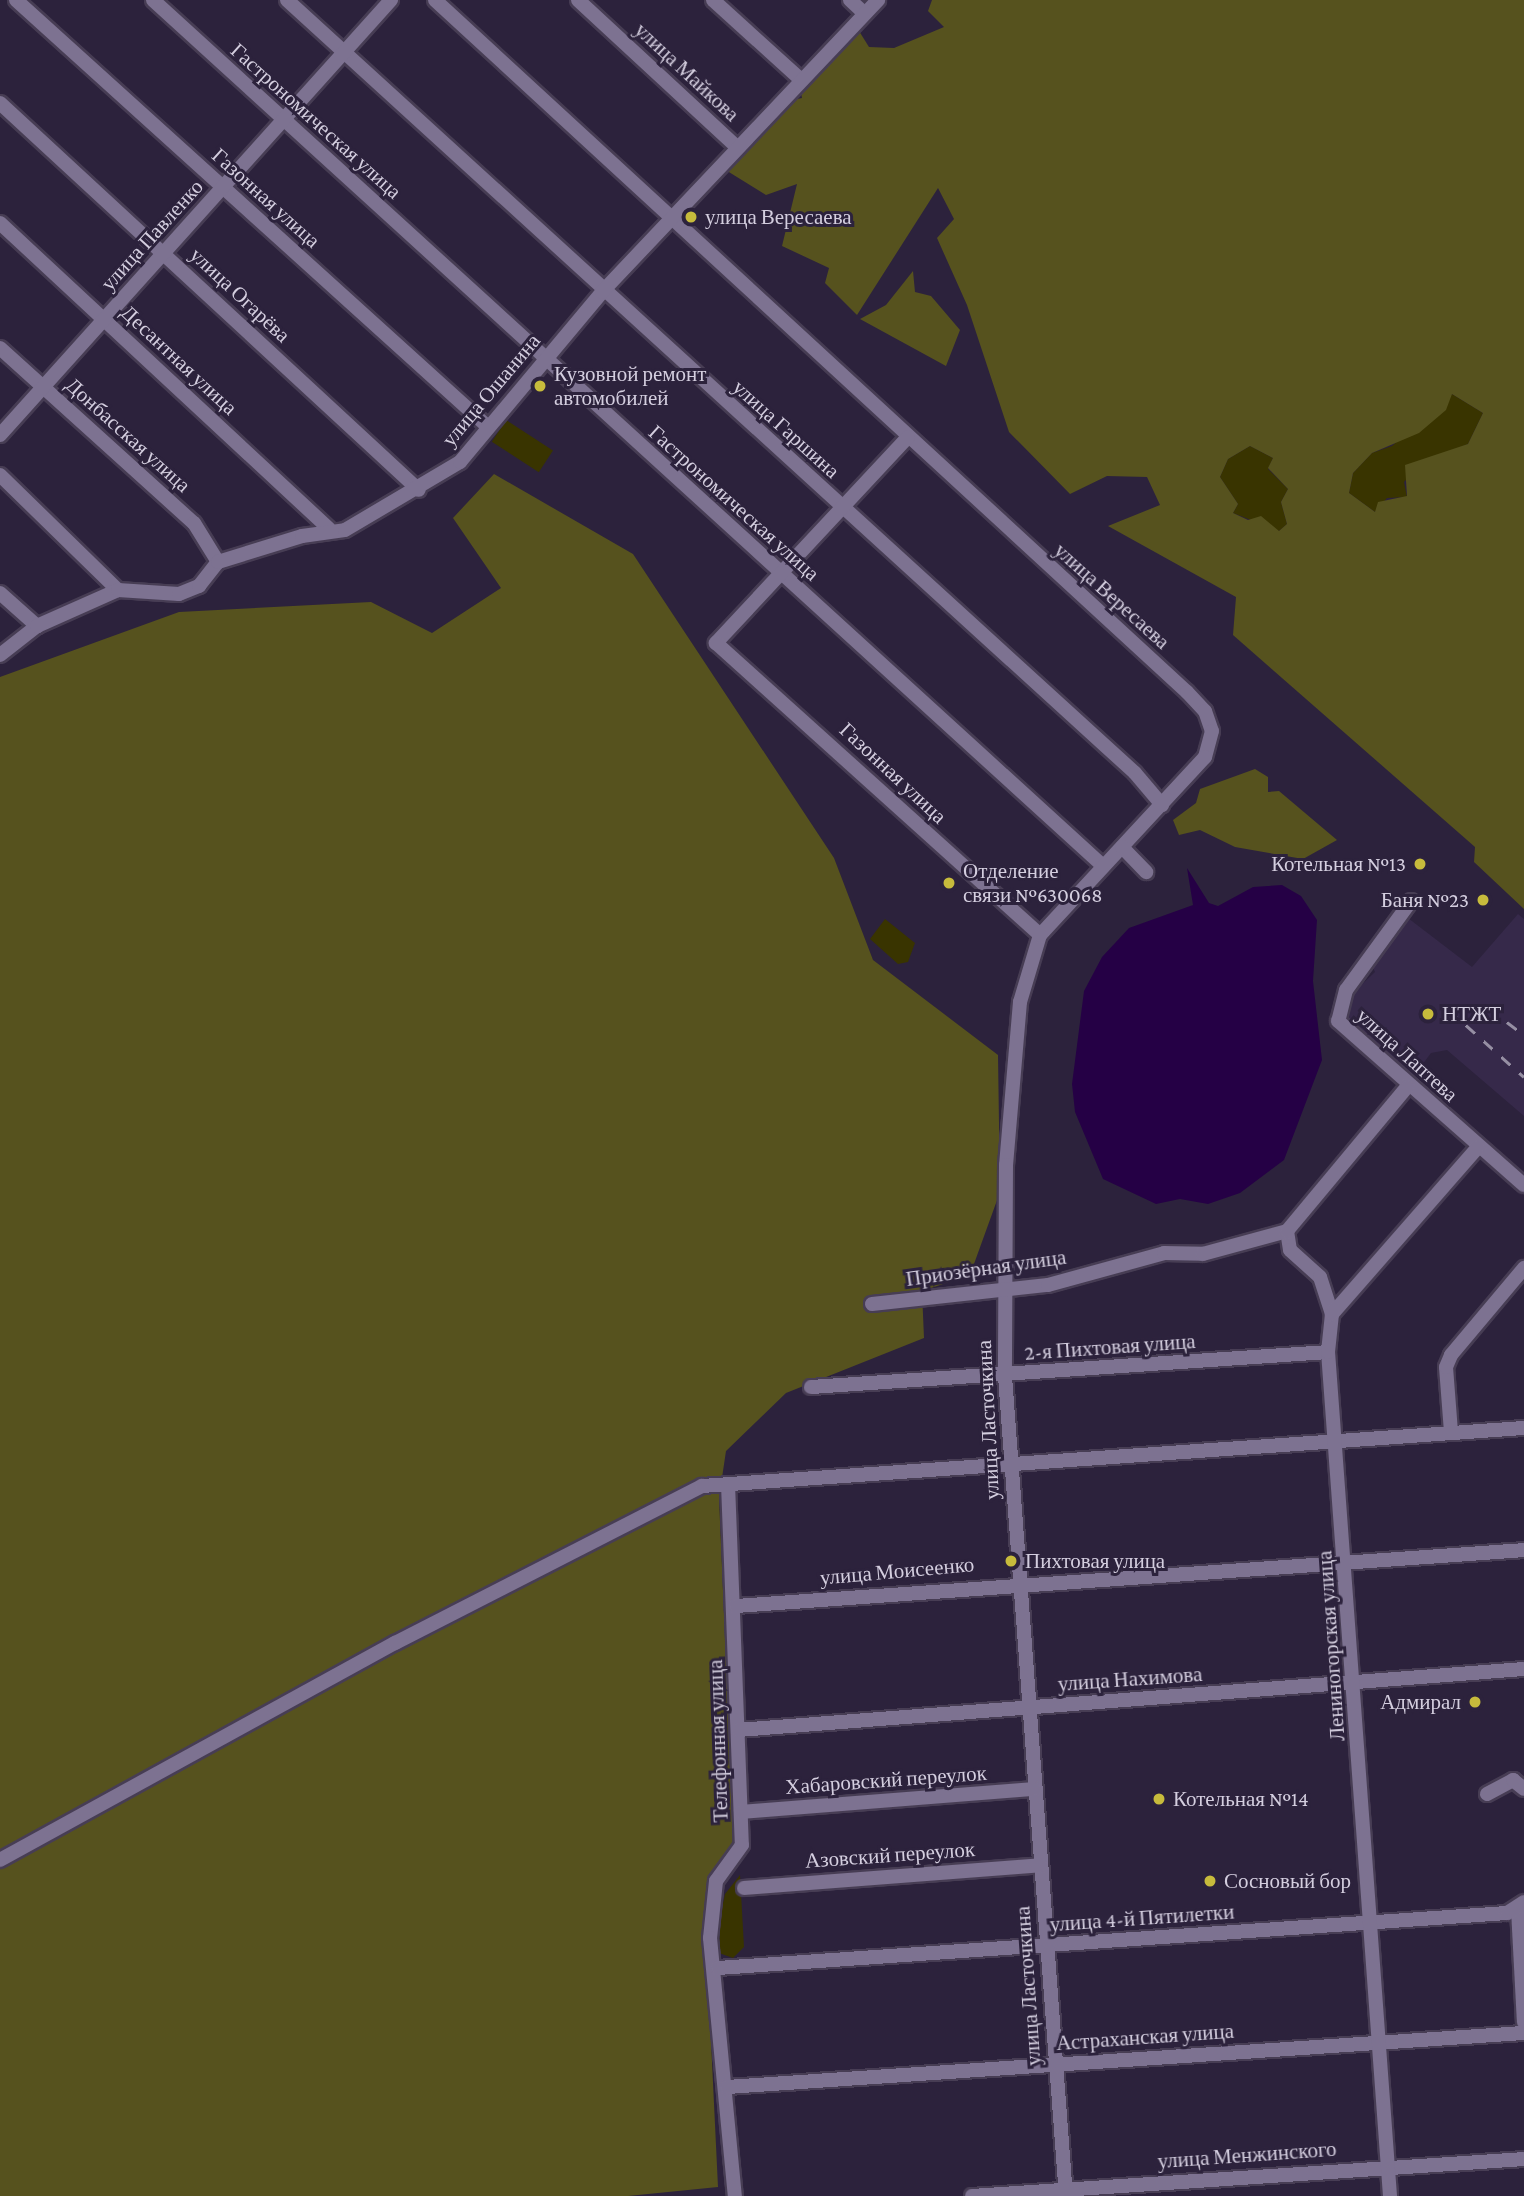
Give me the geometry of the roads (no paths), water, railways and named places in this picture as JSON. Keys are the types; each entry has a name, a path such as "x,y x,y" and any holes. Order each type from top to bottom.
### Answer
{"street":[{"name":"Газонная улица","path":"16,0 488,427"},
{"name":"Гастрономическая улица","path":"153,0 543,360 1103,866"},
{"name":"улица Гаршина","path":"287,0 1162,805"},
{"name":"улица Павленко","path":"0,435 391,0"},
{"name":"улица Вересаева","path":"435,0 1205,711"},
{"name":"улица Майкова","path":"578,0 737,147"},
{"path":"713,0 800,79"},
{"path":"850,0 864,13"},
{"name":"улица Ошанина","path":"218,562 329,529 345,530 419,490 460,461 543,360 671,217 878,0"},
{"name":"улица Огарёва","path":"0,103 419,490"},
{"name":"Десантная улица","path":"0,223 329,529"},
{"name":"Донбасская улица","path":"0,348 194,523 218,562"},
{"path":"780,572 908,437"},
{"path":"0,475 118,590"},
{"path":"0,655 37,626 118,590 178,594 199,586 218,562"},
{"name":"Газонная улица","path":"780,572 716,643 1040,935"},
{"path":"0,593 37,626"},
{"name":"улица Ласточкина","path":"1066,2192 1005,1376 1002,1290 1020,1002 1040,935 1162,805 1212,744 1205,711"},
{"path":"1122,847 1146,872"},
{"name":"улица Лаптева","path":"1410,901 1338,1012 1338,1021 1408,1087 1524,1185"},
{"path":"1408,1087 1287,1231 1290,1250 1314,1266 1332,1314 1478,1147"},
{"name":"Приозёрная улица","path":"872,1304 1048,1285 1164,1253 1227,1250 1287,1231"},
{"path":"1451,1432 1446,1367 1451,1355 1524,1268"},
{"name":"Лениногорская улица","path":"1332,1314 1328,1352 1346,1560 1390,2196"},
{"name":"2-я Пихтовая улица","path":"811,1387 1005,1376 1328,1352"},
{"path":"0,1860 676,1495 728,1484 1524,1428"},
{"name":"Телефонная улица","path":"728,1484 736,1606 737,1730 742,1845 716,1881 711,1910 718,1968 714,1990 727,2087 735,2196"},
{"name":"улица Моисеенко","path":"736,1606 1020,1582 1524,1550"},
{"name":"улица Нахимова","path":"737,1730 1030,1706 1354,1686 1524,1669"},
{"path":"1486,1794 1513,1780 1524,1789"},
{"name":"Хабаровский переулок","path":"741,1812 1034,1789"},
{"name":"Азовский переулок","path":"744,1888 1040,1865"},
{"path":"1521,1905 1524,2022"},
{"name":"улица 4-й Пятилетки","path":"718,1968 1372,1923 1521,1905"},
{"name":"Астраханская улица","path":"727,2087 1378,2040 1524,2034"},
{"name":"улица Менжинского","path":"972,2196 1066,2192 1524,2159"}],"railway":[{"path":"1448,1009 1524,1077"},
{"path":"1507,1022 1524,1035"}],"place":[{"name":"улица Вересаева","path":"691,217"},
{"name":"Кузовной ремонт автомобилей","path":"540,386"},
{"name":"Котельная №13","path":"1420,864"},
{"name":"Отделение связи №630068","path":"949,883"},
{"name":"Баня №23","path":"1483,900"},
{"name":"НТЖТ","path":"1428,1014"},
{"name":"Пихтовая улица","path":"1011,1561"},
{"name":"Адмирал","path":"1475,1702"},
{"name":"Котельная №14","path":"1159,1799"},
{"name":"Сосновый бор","path":"1210,1881"}]}
